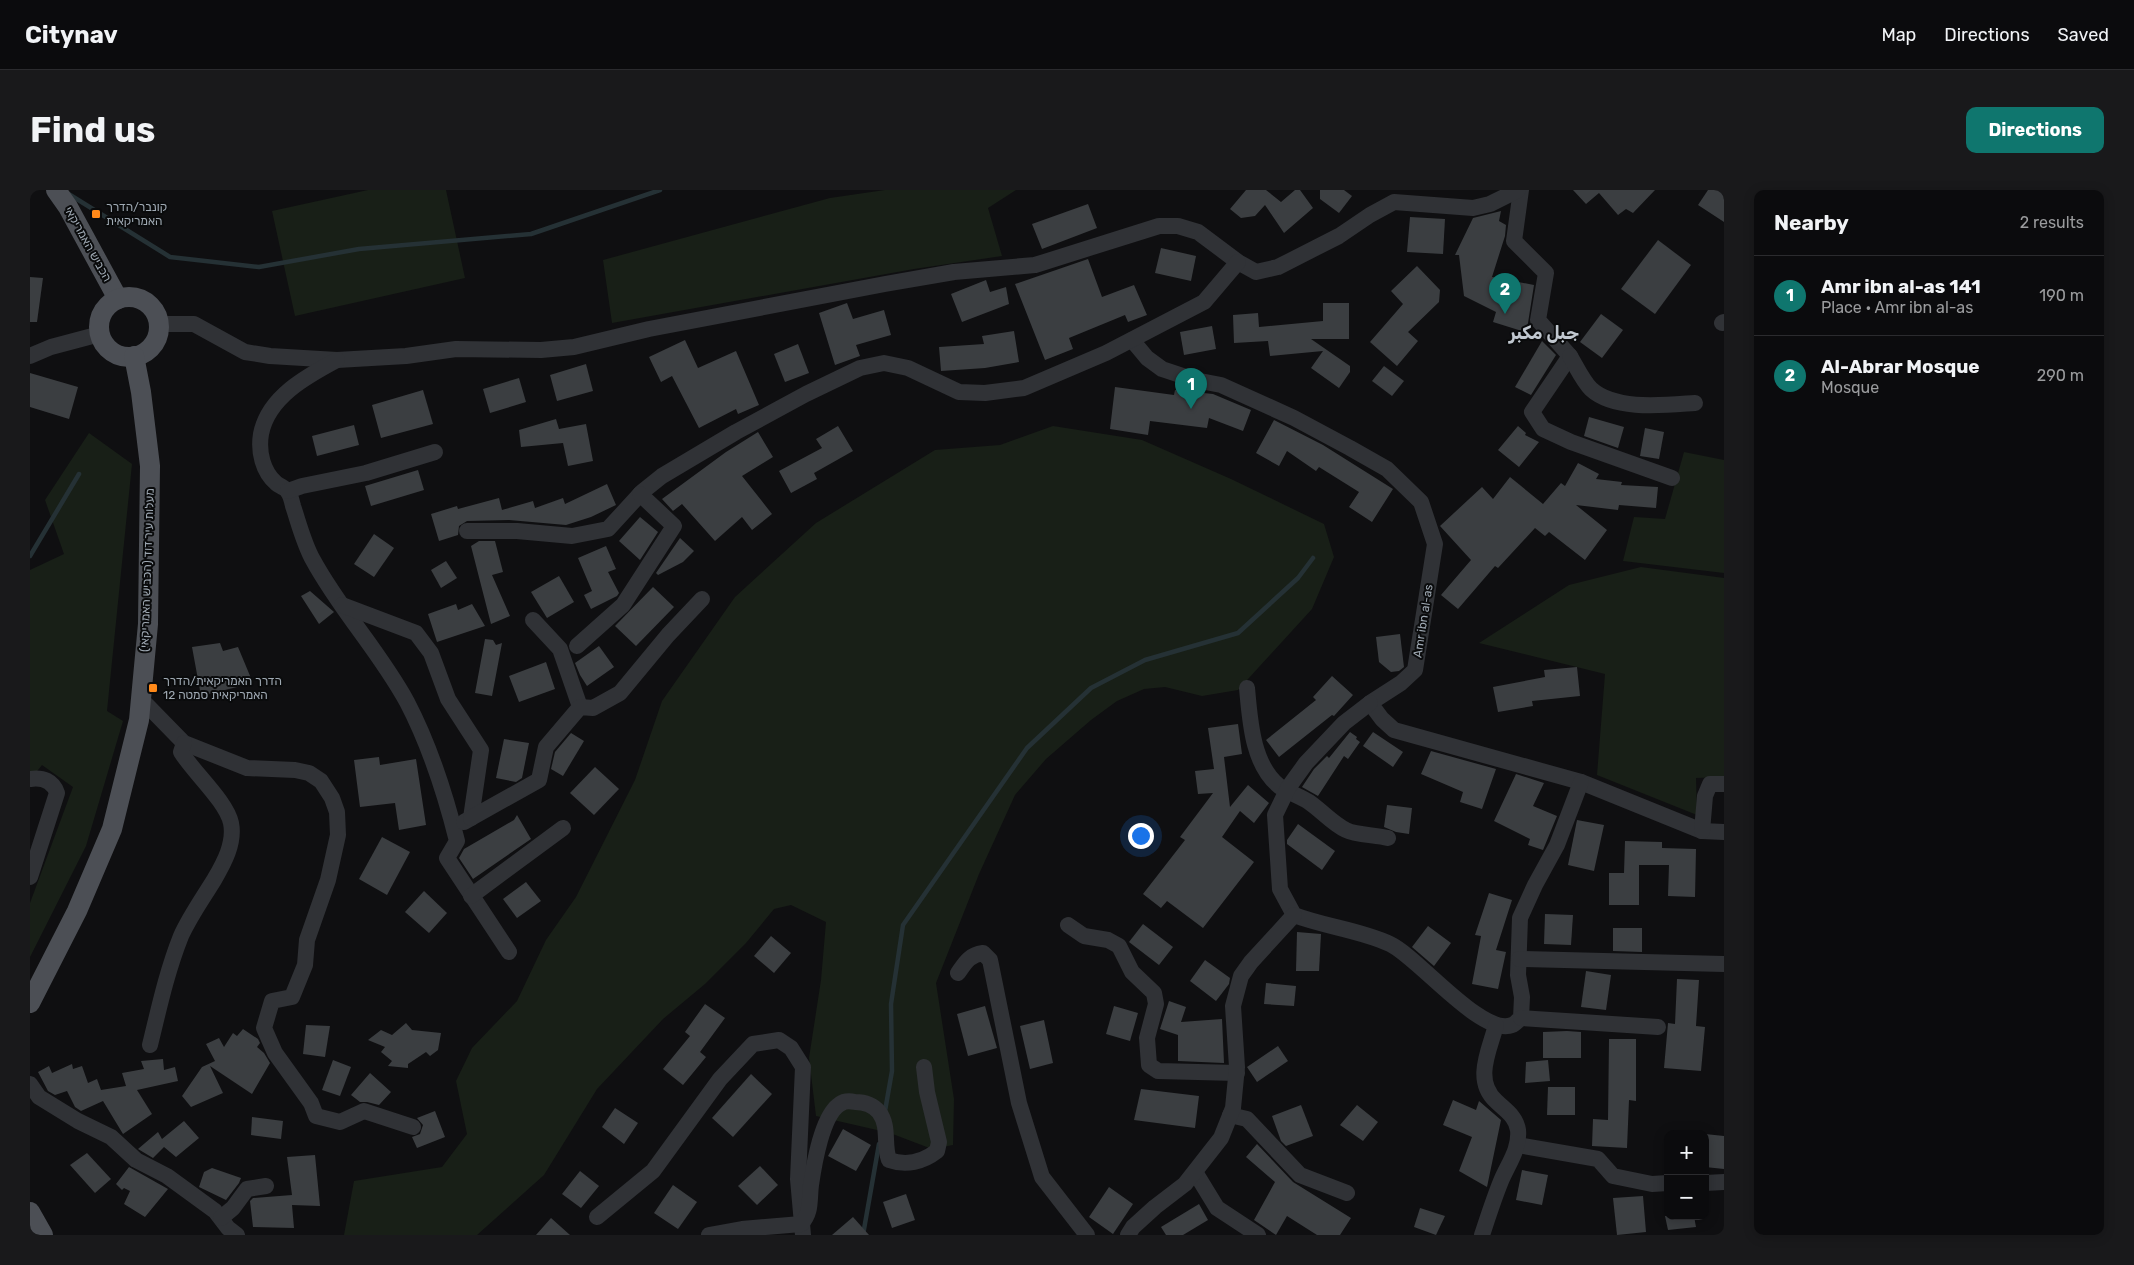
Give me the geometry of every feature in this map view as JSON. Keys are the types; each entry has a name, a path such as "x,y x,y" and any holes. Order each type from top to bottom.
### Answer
{"main road":[{"name":"הכביש האמריקאי","path":"56,190 68,207 118,299"},
{"path":"136,298 145,301 152,307 159,324 155,341 150,348 134,356 116,354 109,349 100,334 99,325 105,309 118,299 136,298"},
{"name":"מעלות עיר דוד (הכביש האמריקאי)","path":"30,1003 77,912 112,829 139,720 148,624 150,466 141,392 134,356"}],"street":[{"path":"159,324 194,324 245,352 270,356 337,360 406,356 456,349 541,350 574,346 649,329 954,272 1035,265 1159,226 1178,226 1198,232 1238,262 1256,272 1278,267 1339,236 1398,196 1473,208 1490,204 1520,190"},
{"path":"1520,190 1514,241 1546,272 1538,320 1570,356 1591,389 1614,402 1658,405 1695,403"},
{"path":"467,531 517,531 572,536 608,529 640,494 662,476 736,432 806,394 860,368 884,363 908,368 959,392 985,393 1024,388 1132,340 1204,302 1238,262"},
{"path":"30,356 100,334"},
{"name":"Amr ibn al-as","path":"1132,340 1147,358 1162,368 1195,380 1221,385 1294,418 1387,469 1421,502 1435,544 1415,670 1401,683 1370,702 1338,730 1306,763 1287,790 1275,815 1280,888 1294,915"},
{"path":"1570,356 1532,412 1542,429 1571,442 1672,478"},
{"path":"337,360 300,380 283,396 267,417 261,435 261,454 266,473 288,491 312,558 342,606 381,659 407,702 432,755 454,829 457,841 447,858 509,952"},
{"path":"288,491 310,484 366,472 435,452"},
{"path":"577,646 623,605 674,526 640,494"},
{"path":"580,707 593,708 620,693 668,635 702,599"},
{"path":"342,606 416,633 431,653 448,699 480,750 470,818"},
{"path":"533,620 560,649 580,707"},
{"path":"1247,688 1250,721 1259,755 1268,774 1279,786 1314,805 1345,830 1356,834 1366,833 1388,838"},
{"path":"141,699 184,743 248,768 295,770 309,773 321,781 332,798 337,812 338,835 328,880 308,940 305,965 292,998 272,1001 264,1028 275,1053 311,1103 316,1116 340,1122 364,1111 413,1127"},
{"path":"1370,702 1382,719 1394,730 1581,782 1702,831 1724,832"},
{"path":"454,829 470,818 539,780 546,747 580,707"},
{"path":"150,1045 169,969 182,934 225,862 231,842 231,824 226,810 181,752 184,743"},
{"path":"30,779 39,777 49,781 55,787 57,793 30,877"},
{"path":"1128,1235 1133,1227 1155,1207 1185,1184 1221,1138 1233,1108 1237,1073 1233,1006 1241,976 1251,962 1294,915 1319,924 1366,935 1392,945 1481,1018 1496,1025 1513,1025 1521,1018 1522,1006 1518,975 1520,918 1556,845 1581,782"},
{"path":"1702,831 1705,796 1710,784 1724,784"},
{"path":"471,896 563,828"},
{"path":"1068,925 1084,936 1108,940 1119,946 1132,972 1154,993 1156,1004 1147,1038 1149,1065 1158,1071 1237,1073"},
{"path":"958,973 973,954 983,953 990,960 1019,1103 1042,1177 1087,1235"},
{"path":"1519,959 1724,964"},
{"path":"1521,1018 1658,1026"},
{"path":"1482,1235 1501,1181 1518,1145 1518,1129 1510,1112 1494,1099 1485,1083 1484,1066 1496,1025"},
{"path":"596,1217 652,1171 720,1079 753,1044 779,1040 791,1048 803,1068 798,1179 802,1230"},
{"path":"802,1230 808,1218 811,1186 826,1122 833,1110 842,1102 862,1102 878,1112 886,1127 886,1151 889,1160 899,1164 912,1162 929,1158 937,1151 937,1133 927,1092 924,1067"},
{"path":"30,1084 39,1097 78,1121 111,1137 136,1160 167,1176 221,1218 228,1228 237,1235"},
{"path":"1230,1115 1247,1119 1300,1176 1347,1193"},
{"path":"1518,1145 1598,1159 1613,1176 1652,1184 1664,1184"},
{"path":"1195,1172 1217,1208 1258,1235"},
{"path":"1709,1183 1724,1182"},
{"path":"221,1218 233,1208 247,1189 266,1186"},
{"path":"709,1235 742,1229 802,1230"}],"shaded area":[{"path":"368,190 446,190 465,278 295,316 272,211"},
{"path":"885,190 1016,190 988,208 1002,256 914,269 612,323 603,260 830,198"},
{"path":"1053,426 1142,440 1231,479 1324,524 1334,557 1312,609 1238,690 1202,696 1165,687 1144,689 1117,701 1091,720 1046,759 1015,795 979,874 936,983 954,1099 953,1145 932,1149 890,1133 816,1116 809,1058 821,980 826,922 791,905 774,909 746,943 705,984 663,1019 597,1089 544,1175 477,1235 344,1235 354,1181 442,1167 467,1134 456,1081 472,1048 517,1001 546,940 576,897 635,780 662,701 735,597 816,523 935,450 1000,445"},
{"path":"89,433 132,464 107,711 123,721 86,846 30,957 30,903 73,787 42,765 30,780 30,570 64,554 45,500"},
{"path":"1684,452 1724,460 1724,573 1623,561 1634,517 1665,519"},
{"path":"1641,567 1724,578 1724,777 1696,778 1697,815 1597,775 1605,674 1479,643 1569,585"}],"building":[{"path":"1246,190 1266,190 1281,202 1295,190 1300,190 1313,208 1284,233 1265,205 1255,216 1241,218 1230,209"},
{"path":"1320,190 1344,190 1352,196 1339,213 1320,199"},
{"path":"1573,190 1655,190 1633,213 1626,209 1618,215 1599,193 1586,204"},
{"path":"1708,190 1724,190 1724,222 1698,205"},
{"path":"1088,204 1097,228 1042,249 1032,224"},
{"path":"1501,211 1499,221 1506,225 1505,236 1492,277 1534,285 1525,332 1493,322 1496,312 1464,296 1459,255 1455,255 1473,218"},
{"path":"1410,217 1445,219 1443,254 1407,252"},
{"path":"1658,240 1691,265 1655,314 1621,289"},
{"path":"1161,248 1196,256 1191,281 1155,273"},
{"path":"1088,259 1102,297 1134,285 1147,315 1128,322 1125,315 1069,338 1073,349 1045,360 1015,284"},
{"path":"1417,266 1440,290 1439,302 1408,332 1418,341 1397,366 1370,342 1403,304 1391,291"},
{"path":"30,277 43,278 37,322 30,322"},
{"path":"986,280 990,292 1006,287 1009,304 962,322 951,294"},
{"path":"847,303 853,319 884,310 891,335 856,345 860,356 835,365 819,313"},
{"path":"1323,303 1349,303 1349,339 1311,339 1350,366 1350,372 1339,388 1311,368 1323,351 1270,356 1268,341 1234,343 1233,315 1258,313 1259,327 1323,321"},
{"path":"1601,314 1623,330 1602,358 1580,342"},
{"path":"1212,326 1216,349 1184,355 1180,332"},
{"path":"1014,331 1019,362 985,368 941,371 939,347 984,344 982,336"},
{"path":"685,340 698,368 736,351 759,405 738,414 736,409 699,428 672,376 661,382 649,357"},
{"path":"1542,341 1556,355 1531,395 1515,387"},
{"path":"798,344 809,373 785,382 774,354"},
{"path":"586,364 593,391 557,401 550,375"},
{"path":"1384,366 1404,381 1392,396 1372,381"},
{"path":"30,373 78,387 69,419 30,407"},
{"path":"519,378 526,402 490,413 483,389"},
{"path":"1115,387 1174,395 1175,390 1213,394 1251,410 1243,431 1209,418 1207,428 1150,421 1148,435 1110,429"},
{"path":"423,390 433,424 381,438 372,405"},
{"path":"1589,417 1624,427 1618,448 1584,436"},
{"path":"556,419 559,429 586,424 593,461 568,466 563,443 521,447 519,430"},
{"path":"1274,420 1323,445 1393,489 1372,522 1349,507 1359,492 1319,467 1316,471 1287,451 1279,466 1256,453"},
{"path":"354,425 359,445 317,456 312,436"},
{"path":"838,426 853,451 814,473 817,479 791,493 779,471 822,448 816,439"},
{"path":"1518,426 1526,433 1525,435 1539,442 1519,467 1498,450"},
{"path":"1645,428 1664,432 1659,459 1640,456"},
{"path":"758,432 773,457 742,476 772,514 752,530 742,517 715,541 682,504 673,511 662,499 726,452"},
{"path":"1578,463 1599,474 1596,479 1622,482 1621,485 1658,487 1656,508 1619,505 1618,510 1576,505 1607,530 1585,560 1549,532 1545,536 1535,528 1498,568 1495,566 1458,609 1441,595 1471,560 1440,526 1482,487 1493,499 1510,477 1543,504 1561,483 1565,486"},
{"path":"418,470 424,490 371,506 365,486"},
{"path":"607,484 616,505 591,517 566,525 509,520 467,521 459,526 458,535 439,541 431,514 457,506 458,509 499,498 502,510 533,501 535,508 563,498 565,504"},
{"path":"640,517 658,532 640,560 619,541"},
{"path":"374,534 394,548 374,577 354,564"},
{"path":"680,538 694,551 683,562 658,575 656,573"},
{"path":"479,541 495,541 503,572 492,575 510,616 491,624 471,546"},
{"path":"606,546 616,569 608,572 619,593 617,596 591,609 584,595 592,591 578,558"},
{"path":"446,561 457,578 441,588 431,570"},
{"path":"559,576 574,602 547,618 531,592"},
{"path":"653,587 674,607 636,646 615,626"},
{"path":"310,591 334,612 319,624 301,596"},
{"path":"456,604 458,610 472,604 485,626 437,642 428,614"},
{"path":"1400,634 1404,667 1399,671 1391,672 1379,662 1376,637"},
{"path":"485,639 493,640 496,645 502,643 492,696 475,693"},
{"path":"220,643 223,651 238,647 253,683 201,696 192,647"},
{"path":"599,646 614,667 587,686 575,663"},
{"path":"546,662 555,689 519,702 509,676"},
{"path":"1577,667 1580,696 1532,701 1533,706 1498,712 1493,687 1545,677 1544,670"},
{"path":"1332,676 1353,695 1334,716 1332,715 1279,757 1266,740 1316,700 1313,697"},
{"path":"1238,724 1242,754 1224,757 1230,807 1248,785 1269,803 1254,823 1240,811 1222,837 1254,862 1203,928 1167,901 1161,908 1143,894 1185,840 1180,837 1213,793 1198,794 1195,771 1214,769 1208,728"},
{"path":"1350,732 1360,742 1348,759 1344,756 1318,796 1302,787 1314,769 1327,756 1329,758"},
{"path":"1373,732 1403,752 1393,767 1363,746"},
{"path":"571,733 584,741 563,776 551,769 555,752"},
{"path":"504,739 529,743 522,778 516,782 496,778"},
{"path":"1431,751 1496,769 1482,809 1460,802 1463,792 1421,774"},
{"path":"379,757 380,765 416,759 426,825 399,830 395,803 360,807 354,760"},
{"path":"595,767 619,789 594,815 570,793"},
{"path":"1516,774 1544,783 1533,806 1557,816 1543,850 1528,845 1530,839 1494,821"},
{"path":"1387,805 1412,808 1409,834 1396,832 1384,827"},
{"path":"517,815 531,839 473,879 459,858 464,849 514,820"},
{"path":"1577,820 1604,825 1594,871 1568,865"},
{"path":"1298,824 1335,851 1322,870 1287,844 1287,840"},
{"path":"382,837 410,852 387,895 359,879"},
{"path":"1625,841 1662,842 1662,848 1696,849 1695,897 1668,896 1669,865 1639,865 1639,905 1609,905 1609,873 1624,873"},
{"path":"526,882 541,901 517,918 503,899"},
{"path":"424,891 447,913 429,933 405,912"},
{"path":"1489,893 1512,900 1496,950 1506,952 1498,989 1472,984 1481,936 1475,935"},
{"path":"1545,914 1573,915 1571,945 1544,944"},
{"path":"1143,924 1173,947 1159,965 1129,942"},
{"path":"1428,926 1451,943 1434,966 1412,947"},
{"path":"1613,928 1642,928 1642,952 1613,951"},
{"path":"1297,932 1321,934 1319,971 1296,971"},
{"path":"771,936 791,953 774,973 754,956"},
{"path":"1205,960 1230,978 1229,984 1216,1001 1190,981"},
{"path":"1586,971 1611,975 1606,1010 1581,1007"},
{"path":"1677,979 1699,980 1696,1026 1705,1027 1701,1071 1664,1068 1668,1023 1675,1024"},
{"path":"1266,983 1296,986 1294,1006 1264,1004"},
{"path":"1169,1001 1186,1007 1181,1022 1222,1019 1224,1063 1178,1061 1178,1035 1160,1029"},
{"path":"705,1004 725,1018 700,1052 706,1057 683,1085 663,1069 690,1036 685,1032"},
{"path":"985,1006 997,1048 968,1056 957,1014"},
{"path":"1114,1006 1138,1013 1130,1041 1106,1034"},
{"path":"1044,1020 1053,1063 1030,1069 1020,1026"},
{"path":"406,1023 412,1030 441,1033 438,1050 430,1056 426,1052 408,1064 408,1068 388,1066 392,1061 381,1052 385,1047 368,1040 381,1030 392,1035"},
{"path":"306,1025 330,1026 325,1057 303,1054"},
{"path":"243,1029 258,1039 260,1043 257,1047 264,1053 270,1063 252,1094 210,1066 223,1093 191,1107 182,1096 202,1067 215,1061 206,1044 219,1038 224,1047 233,1033 237,1036"},
{"path":"1543,1032 1581,1032 1581,1058 1543,1058"},
{"path":"1609,1039 1636,1039 1636,1101 1629,1100 1627,1148 1592,1146 1593,1119 1608,1120"},
{"path":"1278,1046 1288,1061 1257,1082 1247,1067"},
{"path":"163,1059 164,1070 175,1067 178,1081 137,1090 152,1114 123,1134 103,1101 81,1111 75,1107 67,1091 55,1095 48,1091 38,1072 49,1066 52,1073 72,1064 73,1069 82,1066 88,1083 97,1079 101,1090 126,1086 122,1073 144,1069 141,1061"},
{"path":"333,1060 351,1067 340,1096 322,1090"},
{"path":"1548,1060 1550,1081 1525,1083 1526,1062"},
{"path":"370,1073 391,1092 379,1105 360,1102 351,1095"},
{"path":"751,1074 772,1094 733,1137 712,1118"},
{"path":"1548,1087 1575,1087 1575,1115 1547,1115"},
{"path":"1141,1089 1199,1096 1195,1128 1134,1120"},
{"path":"1453,1100 1476,1110 1479,1101 1501,1120 1487,1187 1459,1171 1472,1137 1443,1125"},
{"path":"1301,1105 1313,1136 1286,1146 1281,1141 1272,1116"},
{"path":"1357,1105 1378,1122 1363,1141 1340,1125"},
{"path":"615,1108 638,1123 624,1144 602,1127"},
{"path":"435,1111 445,1137 417,1148 412,1137 420,1134 423,1125 417,1118"},
{"path":"252,1117 283,1121 281,1139 251,1135"},
{"path":"184,1121 199,1138 176,1157 164,1147 153,1158 138,1149 158,1132 162,1139"},
{"path":"843,1129 871,1145 856,1171 828,1156"},
{"path":"1709,1134 1724,1136 1724,1169 1709,1167"},
{"path":"1257,1144 1293,1182 1351,1218 1340,1235 1317,1235 1287,1216 1276,1235 1254,1220 1275,1182 1246,1157"},
{"path":"87,1153 111,1179 95,1193 70,1165"},
{"path":"315,1155 320,1206 292,1205 294,1228 253,1227 250,1201 253,1198 292,1195 287,1157"},
{"path":"760,1166 778,1185 757,1205 738,1186"},
{"path":"129,1167 168,1189 145,1217 124,1204 130,1191 124,1188 122,1190 116,1184"},
{"path":"212,1168 241,1178 226,1200 199,1187 204,1172"},
{"path":"1522,1170 1548,1175 1542,1205 1516,1200"},
{"path":"580,1171 599,1186 581,1208 562,1194"},
{"path":"673,1185 697,1202 678,1229 654,1213"},
{"path":"1109,1187 1133,1204 1113,1234 1089,1217"},
{"path":"906,1194 915,1220 892,1228 883,1202"},
{"path":"1643,1196 1646,1232 1617,1235 1613,1198"},
{"path":"1199,1204 1208,1220 1183,1235 1166,1235 1161,1227"},
{"path":"1420,1208 1445,1216 1436,1235 1414,1227"},
{"path":"853,1217 869,1235 832,1235"},
{"path":"551,1218 570,1235 536,1235"},
{"path":"1666,1220 1695,1220 1696,1227 1668,1230"}],"waterway":[{"path":"67,193 170,257 259,267 359,249 531,234 660,190"},
{"path":"30,556 79,474"},
{"path":"885,1111 892,1071 891,1004 903,925 1027,748 1091,688 1145,660 1238,633 1298,578 1313,558"},
{"path":"863,1235 879,1144"}],"place":[{"name":"קונבר/הדרך האמריקאית","path":"96,214"},
{"name":"Al-Abrar Mosque","path":"1505,314"},
{"name":"Amr ibn al-as 141","path":"1191,409"},
{"name":"הדרך האמריקאית/הדרך האמריקאית סמטה 12","path":"153,688"}],"district":[{"name":"جبل مكبر","path":"1544,333"}]}
